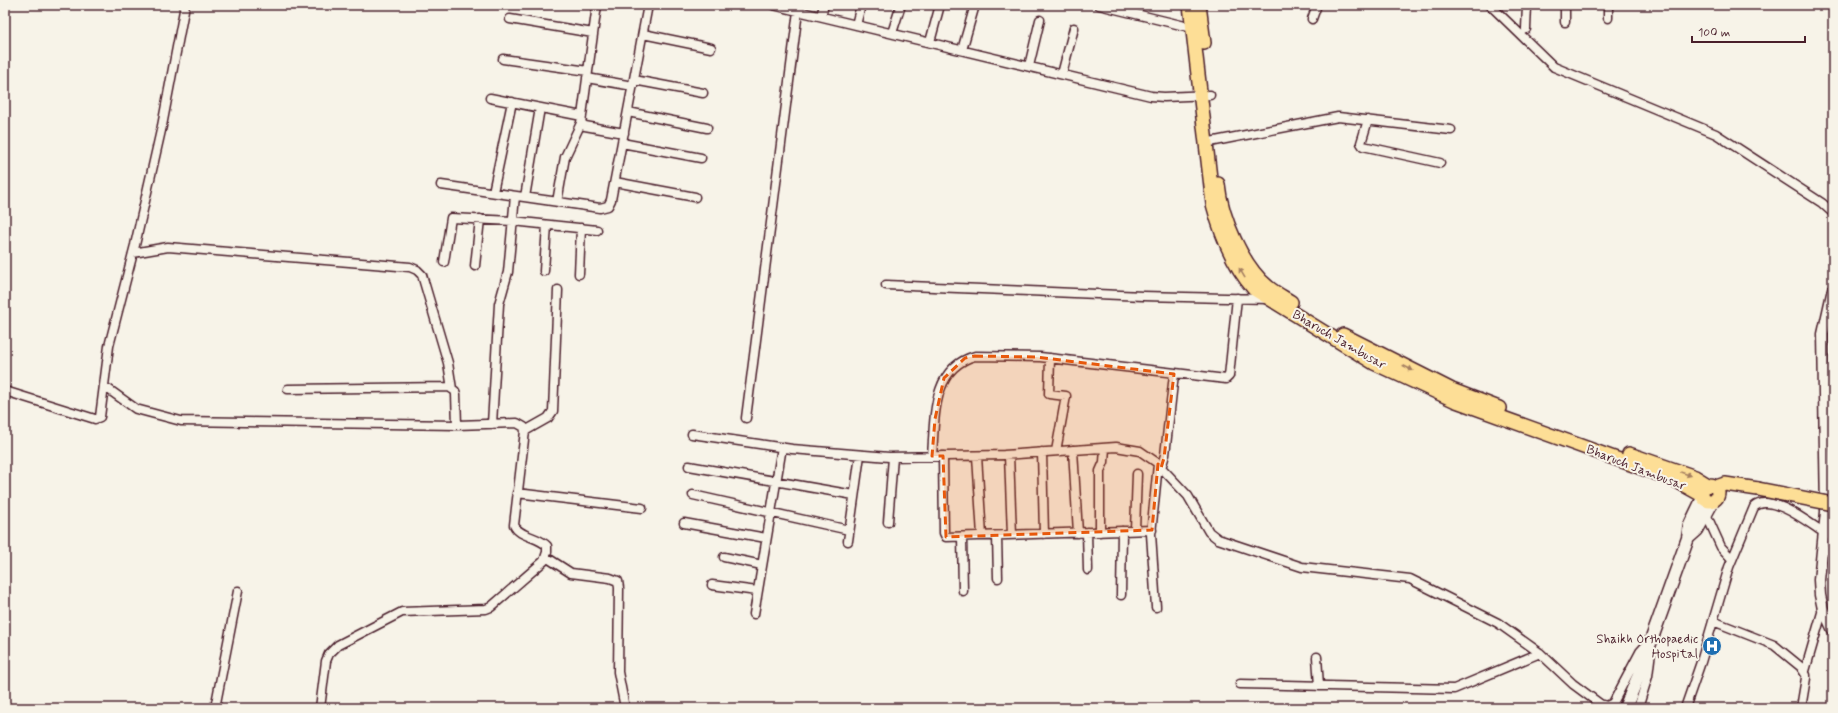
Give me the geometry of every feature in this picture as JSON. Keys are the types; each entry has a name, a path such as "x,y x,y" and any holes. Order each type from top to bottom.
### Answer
{"main road":[{"name":"Bharuch Jambusar","path":"1190,5 1205,95"},
{"name":"Bharuch Jambusar","path":"1199,5 1205,95 1210,142 1218,190 1229,230 1259,286 1269,299 1374,363 1456,401 1710,494"},
{"name":"Bharuch Jambusar","path":"1259,286 1343,335 1452,390 1573,435 1695,477 1710,494"},
{"path":"1710,494 1755,489 1833,504"},
{"path":"1688,538 1697,530 1706,514 1710,494"},
{"path":"1625,708 1638,677 1688,538 1690,525 1710,494"}],"street":[{"path":"5,391 98,419 101,414 109,346 133,253 163,120 185,5"},
{"path":"557,202 564,157 582,119 597,5"},
{"path":"441,185 557,202 604,207 610,203 648,5"},
{"path":"773,5 788,7 798,11 1158,97 1205,95"},
{"path":"821,16 824,5"},
{"path":"856,25 861,5"},
{"path":"892,33 901,5"},
{"path":"930,42 940,5"},
{"path":"962,50 974,5"},
{"path":"1099,5 1193,28"},
{"path":"1312,19 1317,5"},
{"path":"1490,5 1554,67 1716,134 1822,203 1833,213"},
{"path":"1526,28 1527,5"},
{"path":"1565,5 1565,22"},
{"path":"1608,5 1608,18"},
{"path":"746,418 798,11"},
{"path":"510,19 593,33"},
{"path":"1029,66 1040,20"},
{"path":"1062,74 1074,28"},
{"path":"643,34 711,48"},
{"path":"503,59 633,83 703,93"},
{"path":"490,98 540,108 582,119"},
{"path":"493,192 512,102"},
{"path":"525,197 540,108"},
{"path":"628,112 707,128"},
{"path":"1210,142 1333,118 1368,120 1450,130"},
{"path":"582,119 585,126 624,133"},
{"path":"1368,120 1361,143 1363,146 1440,163"},
{"path":"622,143 701,158"},
{"path":"614,182 695,197"},
{"path":"492,424 498,304 508,272 515,196"},
{"path":"444,262 449,219 513,221 597,230"},
{"path":"476,266 480,219"},
{"path":"544,271 547,225"},
{"path":"578,274 581,228"},
{"path":"133,253 168,247 410,267 417,270 422,275 448,363 452,389 456,394 457,425"},
{"path":"886,285 1143,296 1269,299"},
{"path":"525,431 548,418 553,411 558,290"},
{"path":"1832,295 1823,334 1826,534 1822,550 1819,580 1823,609 1833,630"},
{"path":"932,456 935,419 941,387 948,372 956,363 975,356 1050,358 1224,380 1228,378 1237,298"},
{"path":"1050,358 1049,394 1066,396 1056,451"},
{"path":"1156,607 1152,530 1160,466 1165,456 1174,374"},
{"path":"104,386 136,409 181,421 457,425 517,423 524,428 525,431 514,520 516,529 544,542 547,546 544,561 491,607 486,609 402,612 338,645 329,654 326,661 320,708"},
{"path":"288,389 449,387 452,389"},
{"path":"692,434 782,447 893,457 1009,455 1121,447 1140,451 1160,466 1188,496 1209,532 1218,540 1302,567 1407,578 1495,621 1600,704 1607,706 1613,703 1640,652 1652,638"},
{"path":"754,614 782,447"},
{"path":"1100,532 1100,471 1104,462 1105,448"},
{"path":"1073,450 1088,570"},
{"path":"1042,452 1044,534"},
{"path":"848,541 860,455"},
{"path":"1009,455 1012,535"},
{"path":"943,456 944,533 948,538 1152,530"},
{"path":"977,456 982,536"},
{"path":"888,522 893,457"},
{"path":"689,466 854,496"},
{"path":"1135,530 1137,474"},
{"path":"517,493 642,508"},
{"path":"693,495 849,530"},
{"path":"1685,708 1701,662 1732,559 1752,509 1759,504 1788,509 1826,534"},
{"path":"1706,514 1721,547 1732,559"},
{"path":"684,523 766,538"},
{"path":"1121,595 1122,531"},
{"path":"997,536 998,578"},
{"path":"962,537 963,591"},
{"path":"1822,550 1833,551"},
{"path":"546,557 571,573 610,578 618,581 618,675 625,708"},
{"path":"724,557 762,565"},
{"path":"712,585 757,592"},
{"path":"215,708 238,591"},
{"path":"1801,708 1806,678 1805,671 1823,609"},
{"path":"1713,621 1774,645 1805,671"},
{"path":"1638,708 1649,673 1652,638"},
{"path":"1240,684 1454,689 1538,654"},
{"path":"1317,657 1319,686"}],"highlighted area":[{"path":"975,356 1036,357 1174,374 1164,458 1161,468 1158,464 1152,530 946,537 943,456 932,456 935,419 944,378 965,358"}],"place":[{"name":"Shaikh Orthopaedic Hospital","path":"1712,646"}]}
